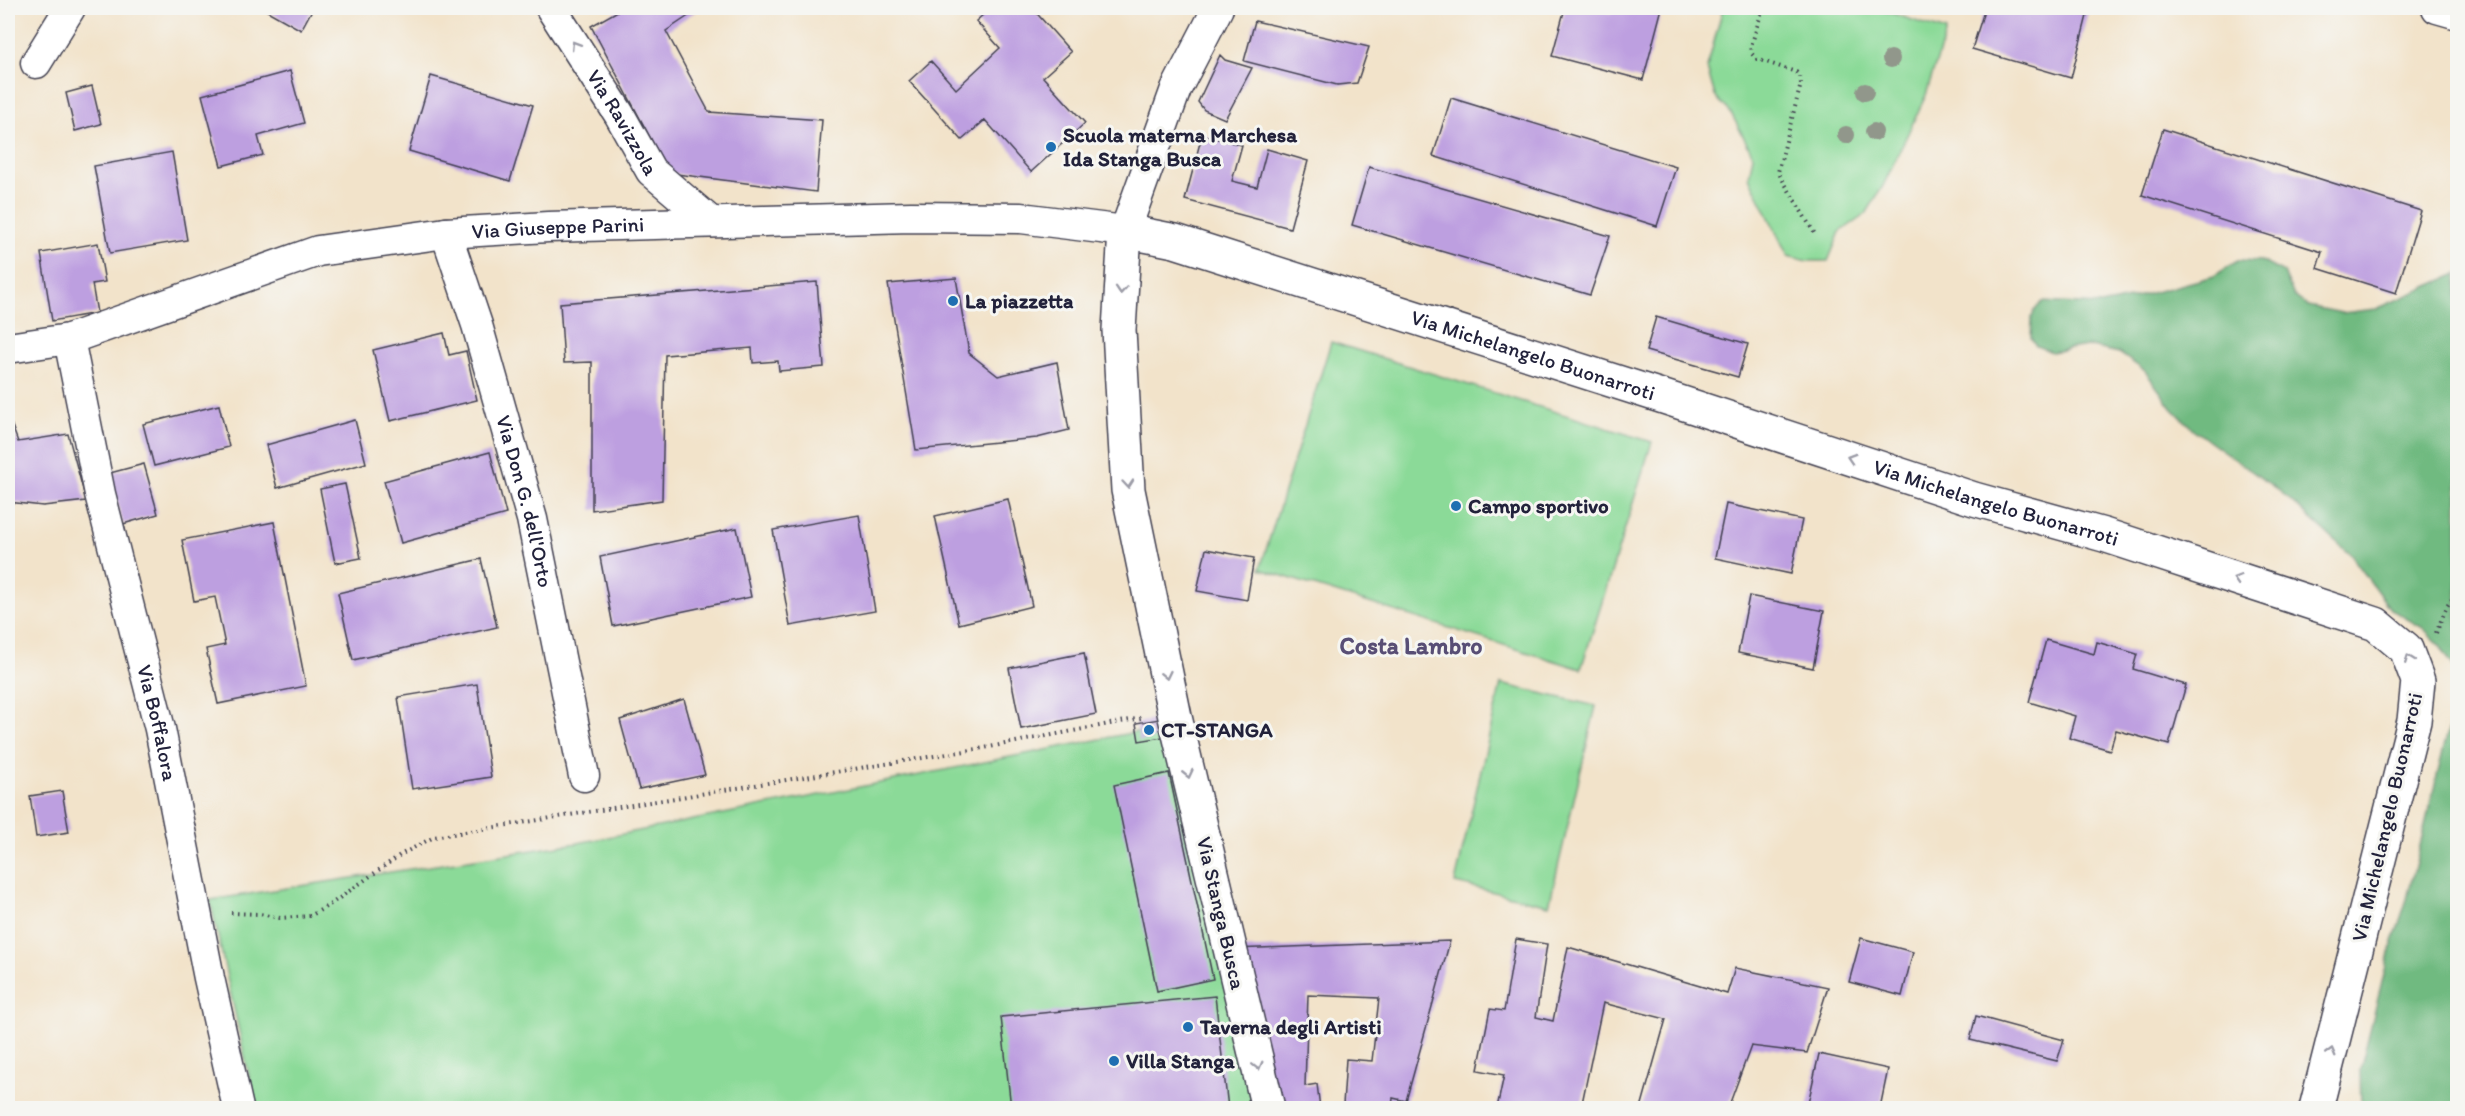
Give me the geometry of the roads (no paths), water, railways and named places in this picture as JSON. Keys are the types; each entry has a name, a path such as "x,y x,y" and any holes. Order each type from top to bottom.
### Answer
{"street":[{"path":"36,63 70,8"},
{"name":"Via Ravizzola","path":"551,8 619,114 651,171 711,222"},
{"path":"1125,231 1176,89 1218,8"},
{"path":"2437,8 2457,14"},
{"name":"Via Giuseppe Parini","path":"8,348 69,339 318,251 446,233 548,227 911,217 1022,218 1125,231"},
{"name":"Via Stanga Busca","path":"1125,231 1119,330 1128,490 1174,714 1268,1108"},
{"name":"Via Michelangelo Buonarroti","path":"1125,231 1175,241 1664,397 1974,499 2104,535 2376,624 2406,649 2418,681 2414,721 2316,1108"},
{"name":"Via Don G. dell'Orto","path":"446,233 477,325 532,519 584,776"},
{"name":"Via Boffalora","path":"69,339 100,494 160,729 237,1108"}],"place":[{"name":"Scuola materna Marchesa Ida Stanga Busca","path":"1051,147"},
{"name":"La piazzetta","path":"953,301"},
{"name":"Campo sportivo","path":"1456,506"},
{"name":"CT-STANGA","path":"1149,730"},
{"name":"Taverna degli Artisti","path":"1188,1027"},
{"name":"Villa Stanga","path":"1114,1061"}],"district":[{"name":"Costa Lambro","path":"1411,646"}]}
